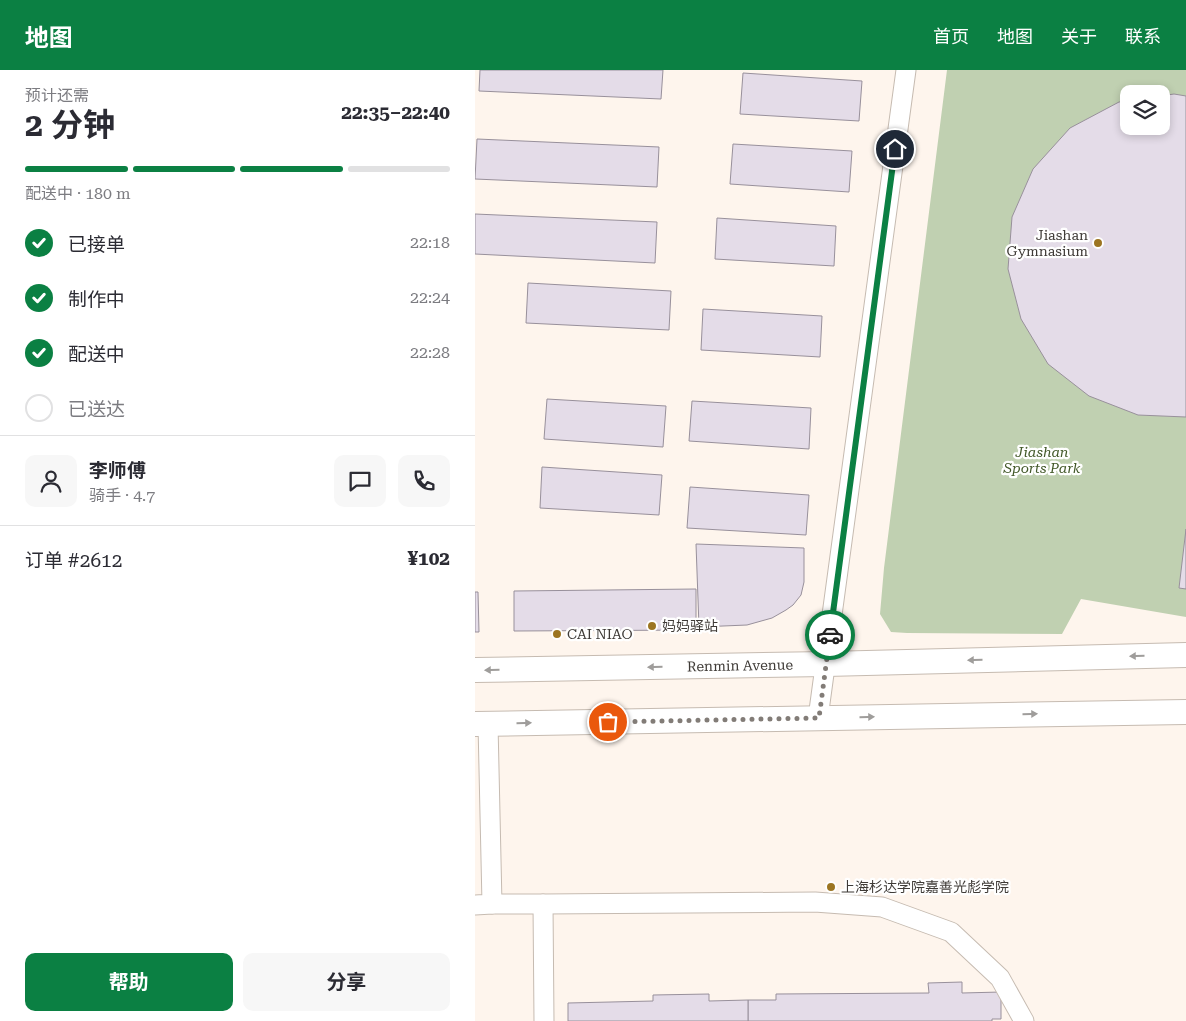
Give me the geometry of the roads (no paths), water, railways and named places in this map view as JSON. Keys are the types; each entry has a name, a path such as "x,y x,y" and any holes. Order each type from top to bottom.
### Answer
{"main road":[{"name":"Renmin Avenue","path":"475,670 1186,655"},
{"path":"482,724 1186,712"}],"street":[{"path":"819,718 906,70"},
{"path":"482,724 483,904 815,902 882,907 951,932 1000,978 1024,1021"},
{"path":"543,904 544,1021"}],"place":[{"name":"Jiashan Gymnasium","path":"1098,243"},
{"name":"妈妈驿站","path":"652,626"},
{"name":"CAI NIAO","path":"557,634"},
{"name":"上海杉达学院嘉善光彪学院","path":"831,887"}],"park label":[{"name":"Jiashan Sports Park","path":"1042,460"}]}
